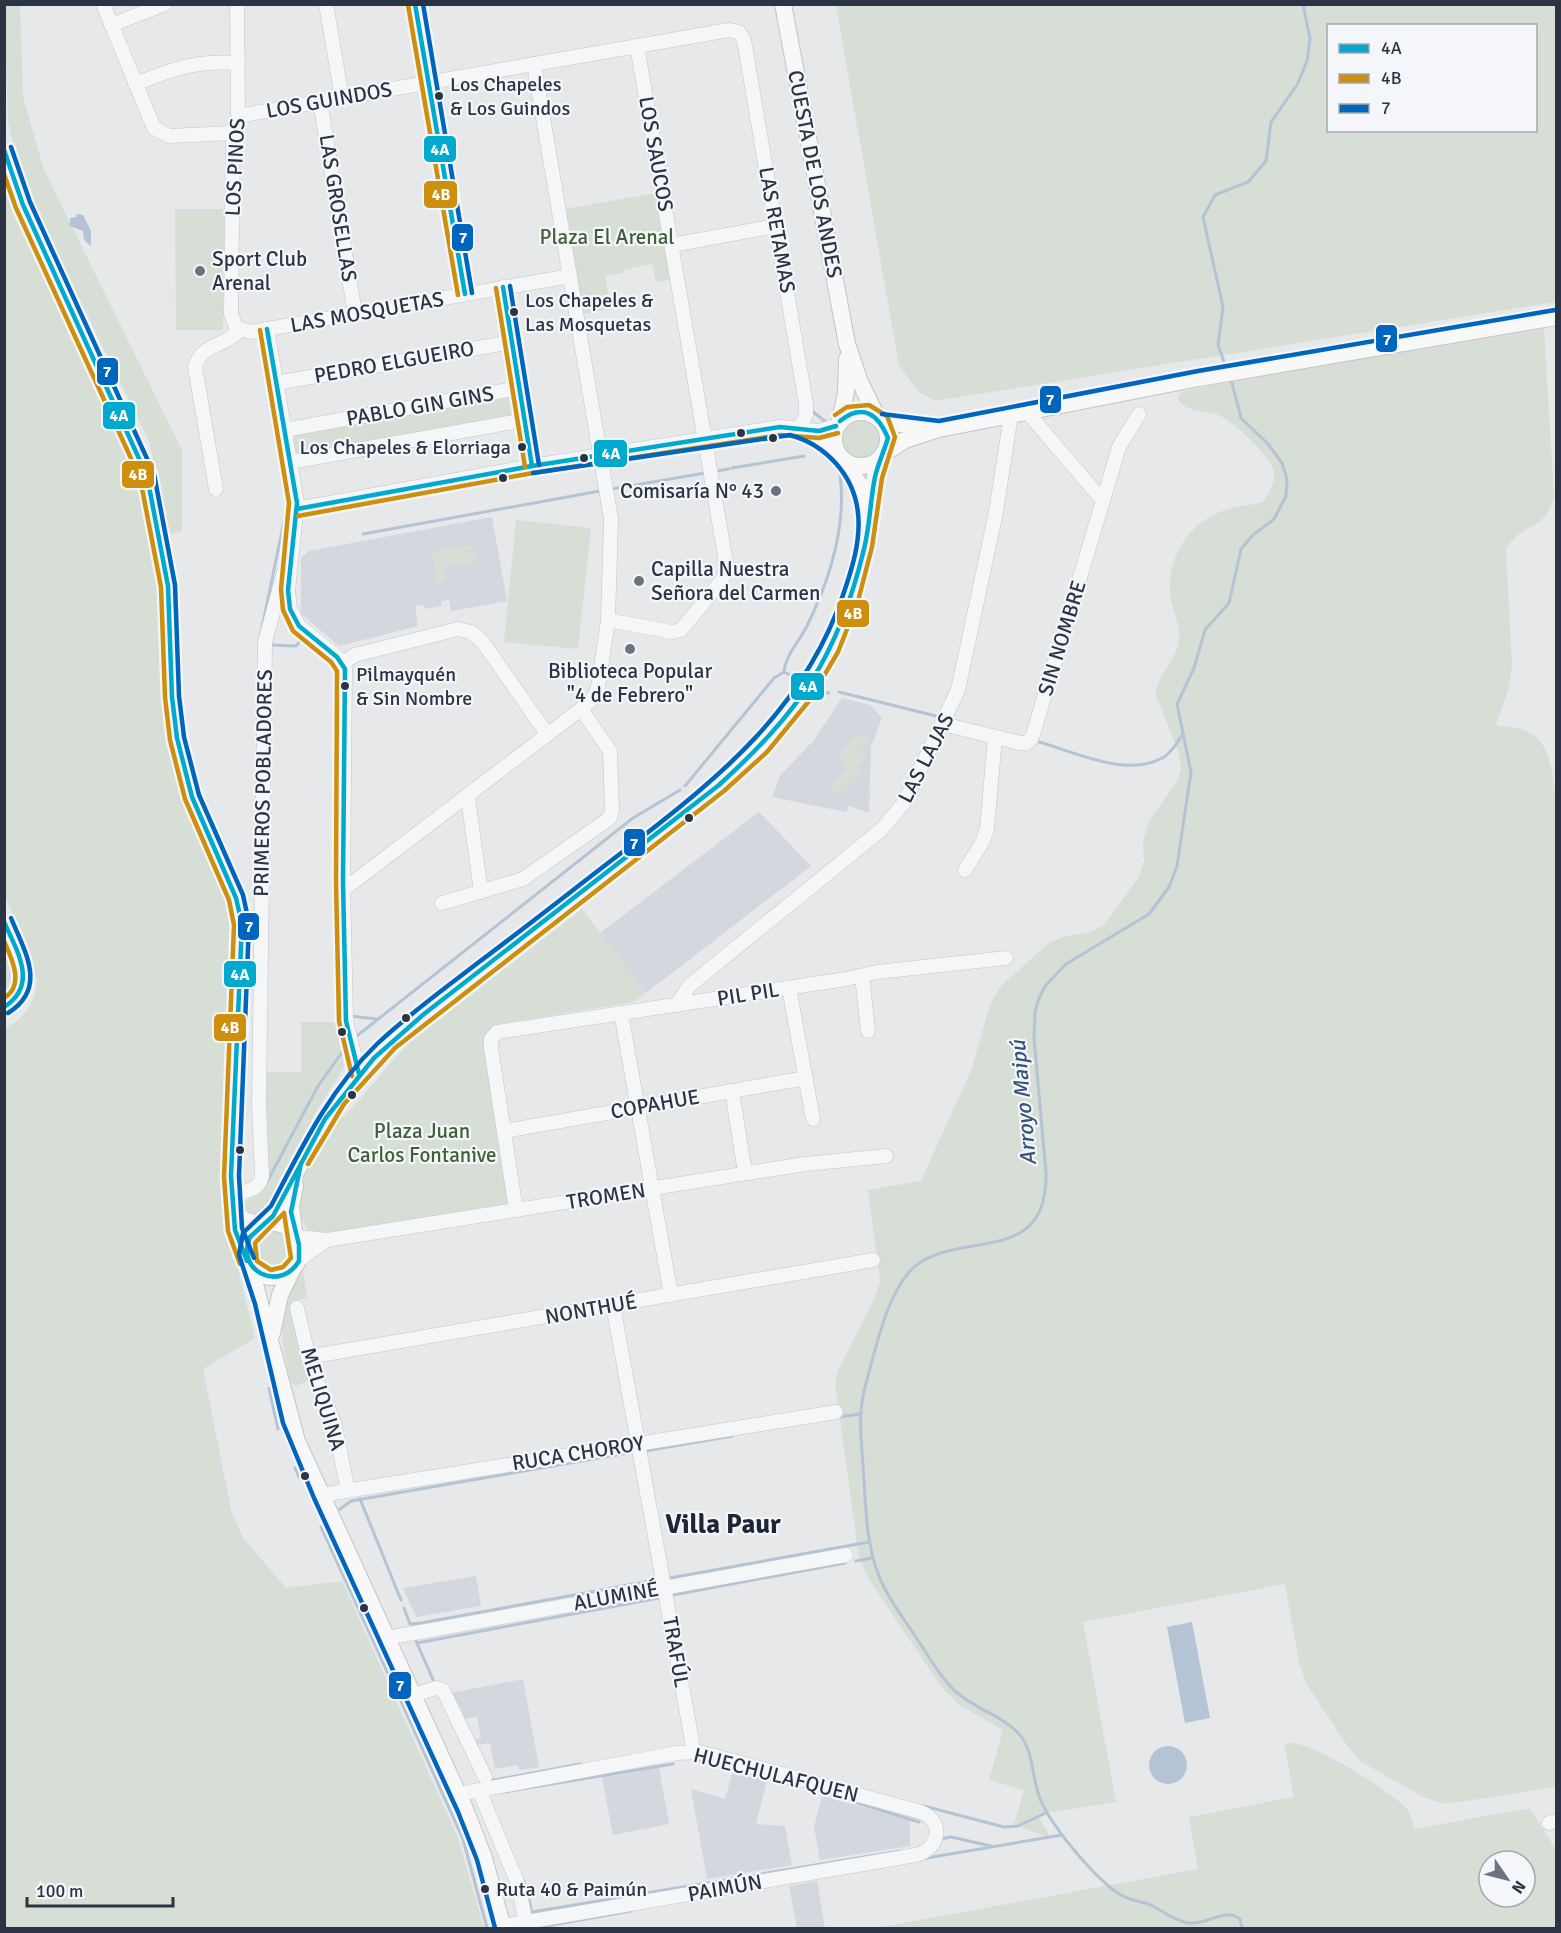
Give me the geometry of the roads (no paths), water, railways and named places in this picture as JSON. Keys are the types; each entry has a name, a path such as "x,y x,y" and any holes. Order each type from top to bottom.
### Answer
{"main road":[{"name":"CUESTA DE LOS ANDES","path":"783,4 847,344 860,382 879,419"},
{"path":"842,459 863,466 881,457 905,440 939,429 1217,375 1557,317"},
{"name":"CUESTA DE LOS ANDES","path":"838,424 847,383 847,344"},
{"path":"867,529 861,493 833,444 838,424 855,412 866,412 879,419 939,429"},
{"path":"503,1927 481,1850 459,1794 321,1495 290,1421 246,1249 249,1238 264,1224 329,1112 359,1074 409,1026 693,807 737,770 768,739 803,697 831,649 853,590 881,457 888,438 879,419"},
{"path":"271,1340 278,1304 300,1249 291,1206 301,1163"},
{"path":"264,1224 279,1223 296,1235"},
{"path":"249,1263 259,1274 270,1278 282,1276 295,1265"}],"street":[{"path":"103,4 151,123 158,132 169,136 233,133"},
{"path":"111,25 165,4"},
{"name":"LOS PINOS","path":"237,4 238,116 233,133 231,314 237,329"},
{"path":"326,4 342,98"},
{"path":"415,4 465,294"},
{"name":"LOS GUINDOS","path":"238,116 729,30 739,32"},
{"name":"LAS RETAMAS","path":"739,32 744,40 807,408 800,428"},
{"name":"LOS SAUCOS","path":"608,620 677,632 687,625 724,576 727,562 637,46"},
{"path":"135,84 186,65 207,62 238,63"},
{"path":"343,890 468,798 581,709 596,692 608,620 611,531 534,64"},
{"name":"LAS GROSELLAS","path":"320,101 355,314"},
{"path":"4,149 23,205 140,456 155,507 168,586 172,697 179,746 192,797 236,898 242,924 232,1199 236,1236 249,1263"},
{"path":"672,245 776,226"},
{"name":"LAS MOSQUETAS","path":"237,329 247,332 267,329 570,276"},
{"path":"503,287 532,466"},
{"path":"216,489 195,367 202,352 227,341 237,329"},
{"path":"267,329 297,509 288,596 295,621"},
{"name":"PEDRO ELGUEIRO","path":"276,383 512,342"},
{"name":"PABLO GIN GINS","path":"284,430 519,388"},
{"path":"1019,414 1103,501"},
{"name":"LAS LAJAS","path":"677,1005 689,986 892,820 908,796 960,683 1019,414"},
{"name":"SIN NOMBRE","path":"943,724 1023,744 1032,738 1121,442 1139,414"},
{"name":"PABLO GIN GINS","path":"290,462 525,420"},
{"path":"297,509 600,454 706,440 780,427 819,431 838,424"},
{"path":"800,428 842,459"},
{"name":"PRIMEROS POBLADORES","path":"232,1199 254,1190 262,1179 259,1106 265,642 294,536"},
{"path":"269,621 279,614 295,621 342,663 345,673 343,890 346,1025 359,1074"},
{"path":"342,663 355,655 458,629 467,630 482,641 547,735"},
{"path":"442,903 515,883 532,874 610,818 612,809 610,751 581,709"},
{"path":"965,870 983,841 987,829 995,737"},
{"path":"468,798 481,892"},
{"path":"4,921 24,980 18,997 4,1006"},
{"name":"PIL PIL","path":"504,1131 491,1048 492,1037 503,1031 862,976 1006,958"},
{"path":"862,976 868,1031"},
{"path":"789,988 813,1119"},
{"path":"621,1013 671,1295"},
{"name":"COPAHUE","path":"504,1131 806,1078"},
{"path":"732,1091 745,1173"},
{"path":"504,1131 516,1210"},
{"name":"TROMEN","path":"296,1235 327,1240 824,1161 886,1156"},
{"path":"232,1199 244,1219 264,1224"},
{"name":"TROMEN","path":"295,1265 327,1240"},
{"name":"NONTHUÉ","path":"308,1357 873,1260"},
{"name":"TRAFÚL","path":"613,1305 694,1752"},
{"name":"MELIQUINA","path":"297,1308 308,1357 334,1422 348,1491"},
{"name":"RUCA CHOROY","path":"321,1495 836,1412"},
{"name":"ALUMINÉ","path":"387,1638 846,1555"},
{"path":"413,1695 438,1688 444,1691 482,1783 519,1884 526,1925"},
{"name":"HUECHULAFQUEN","path":"459,1794 482,1783 694,1752 921,1812 934,1820 937,1835"},
{"name":"PAIMÚN","path":"503,1927 526,1925 916,1855 930,1848 937,1835"}],"water":[{"path":"77,214 83,215 91,231 91,246 84,240 83,231 70,226 70,218 76,217"},
{"path":"1192,1622 1210,1718 1185,1723 1167,1627"},
{"path":"1168,1746 1181,1752 1187,1765 1181,1778 1168,1784 1155,1778 1149,1765 1155,1752"}],"waterway":[{"name":"Arroyo Maipú","path":"1226,367 1218,345 1223,307 1203,217 1215,195 1248,182 1266,161 1271,122 1297,85 1307,61 1310,39 1303,4"},
{"name":"Arroyo Maipú","path":"1231,379 1241,418 1268,444 1282,463 1287,479 1286,496 1274,519 1253,535 1241,549 1229,603 1205,630 1194,668 1177,704 1191,772 1177,866 1169,887 1149,914 1066,964 1046,985 1035,1012 1034,1038 1046,1173 1043,1203 1032,1223 1016,1235 997,1242 931,1256 913,1268 904,1279 889,1308 877,1341 861,1406 861,1426 870,1546 886,1591 934,1666 949,1684 969,1702 1011,1726 1018,1733 1030,1756 1041,1801 1065,1839 1100,1878 1125,1897 1151,1905 1173,1918 1188,1923 1233,1915 1240,1919 1242,1928"},
{"path":"812,411 826,422"},
{"path":"732,468 804,456"},
{"path":"716,471 729,469"},
{"path":"612,489 705,473"},
{"path":"784,672 790,654 807,626 823,590 835,552 841,514 840,474"},
{"path":"363,534 600,491"},
{"path":"261,633 286,511"},
{"path":"272,645 296,646 305,636"},
{"path":"784,672 803,681"},
{"path":"685,786 774,678 784,672"},
{"path":"821,692 829,693"},
{"path":"839,692 936,716"},
{"path":"1036,741 1100,761 1134,765 1149,763 1164,757 1182,735"},
{"path":"358,1035 633,818 680,790"},
{"path":"350,1016 377,1019"},
{"path":"267,1182 318,1086 343,1051"},
{"path":"269,1388 278,1429"},
{"path":"839,1417 860,1414"},
{"path":"645,1451 732,1436"},
{"path":"340,1509 351,1501 634,1452"},
{"path":"295,1468 299,1477"},
{"path":"360,1499 401,1600"},
{"path":"321,1527 390,1678"},
{"path":"670,1578 869,1542"},
{"path":"856,1561 872,1558"},
{"path":"673,1595 845,1563"},
{"path":"404,1608 410,1624 421,1623 656,1580"},
{"path":"417,1643 659,1598"},
{"path":"416,1641 435,1684"},
{"path":"395,1688 463,1839 487,1928"},
{"path":"695,1760 741,1771"},
{"path":"489,1781 580,1764"},
{"path":"504,1792 673,1764"},
{"path":"754,1774 779,1781"},
{"path":"789,1784 797,1786"},
{"path":"854,1802 919,1822"},
{"path":"924,1806 1004,1827 1018,1826 1046,1813"},
{"path":"921,1859 1062,1835"},
{"path":"940,1839 951,1837 991,1846"},
{"path":"532,1912 900,1851"},
{"path":"524,1881 532,1912"},
{"path":"535,1928 631,1911"}],"place":[{"name":"Los Chapeles & Los Guindos","path":"439,96"},
{"name":"Sport Club Arenal","path":"200,271"},
{"name":"Los Chapeles & Las Mosquetas","path":"514,312"},
{"name":"Los Chapeles & Elorriaga","path":"522,447"},
{"name":"Comisaría N° 43","path":"776,491"},
{"name":"Capilla Nuestra Señora del Carmen","path":"639,581"},
{"name":"Biblioteca Popular \"4 de Febrero\"","path":"630,649"},
{"name":"Pilmayquén & Sin Nombre","path":"345,686"},
{"name":"Ruta 40 & Paimún","path":"485,1889"}],"district":[{"name":"Villa Paur","path":"723,1524"}],"park label":[{"name":"Plaza El Arenal","path":"607,237"},
{"name":"Plaza Juan Carlos Fontanive","path":"422,1143"}]}
